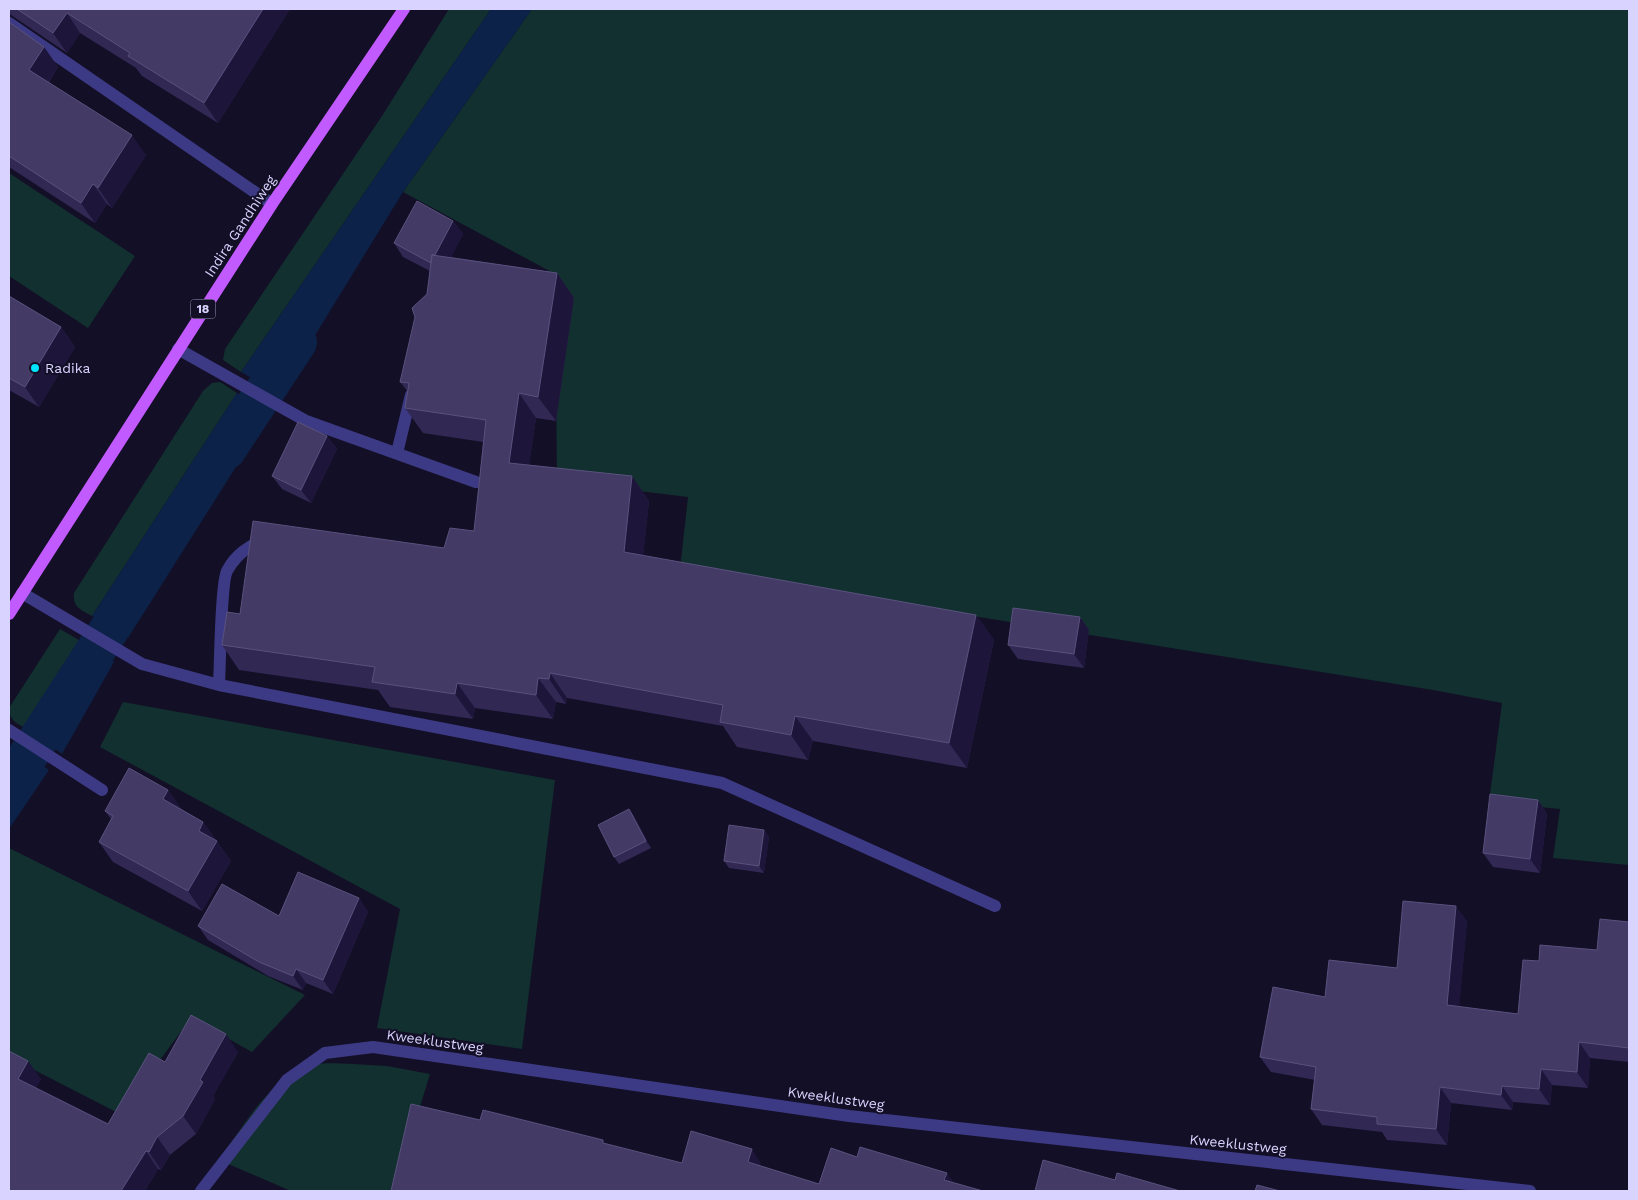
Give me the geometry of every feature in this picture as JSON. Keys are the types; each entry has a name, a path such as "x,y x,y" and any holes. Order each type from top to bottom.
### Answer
{"main road":[{"name":"Indira Gandhiweg","path":"9,614 272,204 404,9"}],"street":[{"path":"9,23 272,204"},
{"path":"178,349 306,421 476,482"},
{"path":"397,453 415,378"},
{"path":"218,686 226,573 238,556 254,543 278,535"},
{"path":"22,594 142,664 218,686 722,783 994,906"},
{"path":"9,730 102,790"},
{"name":"Kweeklustweg","path":"201,1191 287,1080 326,1053 373,1047 849,1116 1530,1191"}],"green space":[{"path":"449,9 491,9 241,372 223,360 225,349 382,116"},
{"path":"532,9 1629,9 1629,865 1553,858 1560,809 1489,802 1502,703 1433,690 680,569 688,497 557,481 555,274 403,192"},
{"path":"9,173 135,256 88,328 9,276"},
{"path":"220,382 237,393 92,616 84,612 74,602 74,593 203,391 212,383"},
{"path":"60,629 79,640 29,730 12,719 9,708"},
{"path":"123,702 555,780 522,1049 377,1028 400,909 100,747"},
{"path":"9,848 305,995 252,1052 191,1018 120,1114 9,1057"},
{"path":"319,1064 387,1066 430,1074 394,1191 291,1191 219,1160 249,1117 271,1091 284,1080 299,1071"}],"water":[{"path":"491,9 532,9 403,192 279,394 241,372"},
{"path":"237,393 270,413 128,638 92,616"},
{"path":"79,640 114,662 62,754 29,730"},
{"path":"15,746 49,770 9,829 9,756"}],"building":[{"path":"17,9 263,9 204,103 128,56 130,53 67,13 53,33"},
{"path":"9,22 44,47 29,70 132,135 98,188 93,184 81,203 9,156"},
{"path":"417,201 453,221 435,255 432,255 431,263 394,243"},
{"path":"432,255 557,273 538,397 519,393 509,463 632,476 624,552 976,615 949,743 795,716 791,735 720,722 723,705 550,673 549,679 538,678 536,695 457,683 455,694 372,682 375,667 222,645 227,612 240,614 253,521 444,548 450,528 474,531 486,420 405,408 409,383 400,382 415,317 412,308 427,294"},
{"path":"9,296 61,327 25,387 9,378"},
{"path":"298,422 327,436 301,490 272,476"},
{"path":"1013,608 1080,617 1074,654 1008,645"},
{"path":"129,768 168,790 163,799 203,822 199,831 217,841 188,891 99,842 113,816 105,811"},
{"path":"1490,794 1538,800 1530,859 1483,853"},
{"path":"629,809 646,841 614,857 598,825"},
{"path":"729,825 764,830 759,866 724,861"},
{"path":"298,872 359,898 323,980 296,969 293,976 259,962 198,926 222,884 279,916"},
{"path":"1403,901 1456,906 1447,1005 1518,1014 1523,960 1539,961 1540,945 1597,950 1600,919 1629,922 1629,1048 1579,1042 1577,1072 1541,1069 1539,1089 1502,1086 1501,1095 1440,1087 1436,1129 1377,1124 1377,1117 1311,1109 1316,1067 1260,1057 1273,987 1325,997 1329,960 1397,968"},
{"path":"191,1015 226,1034 200,1080 203,1082 183,1116 157,1137 149,1152 146,1151 121,1191 9,1191 9,1051 28,1061 18,1079 108,1124 149,1053 165,1062"},
{"path":"411,1104 480,1120 483,1110 603,1140 603,1143 682,1163 691,1131 752,1149 748,1162 819,1184 831,1148 857,1157 860,1147 947,1173 944,1180 983,1191 391,1191"},
{"path":"1043,1160 1115,1180 1117,1173 1180,1191 1035,1191"},
{"path":"1257,1185 1280,1191 1255,1191"}],"waterway":[{"path":"226,450 297,342"},
{"path":"9,785 141,580"}],"place":[{"name":"Radika","path":"35,368"}]}
